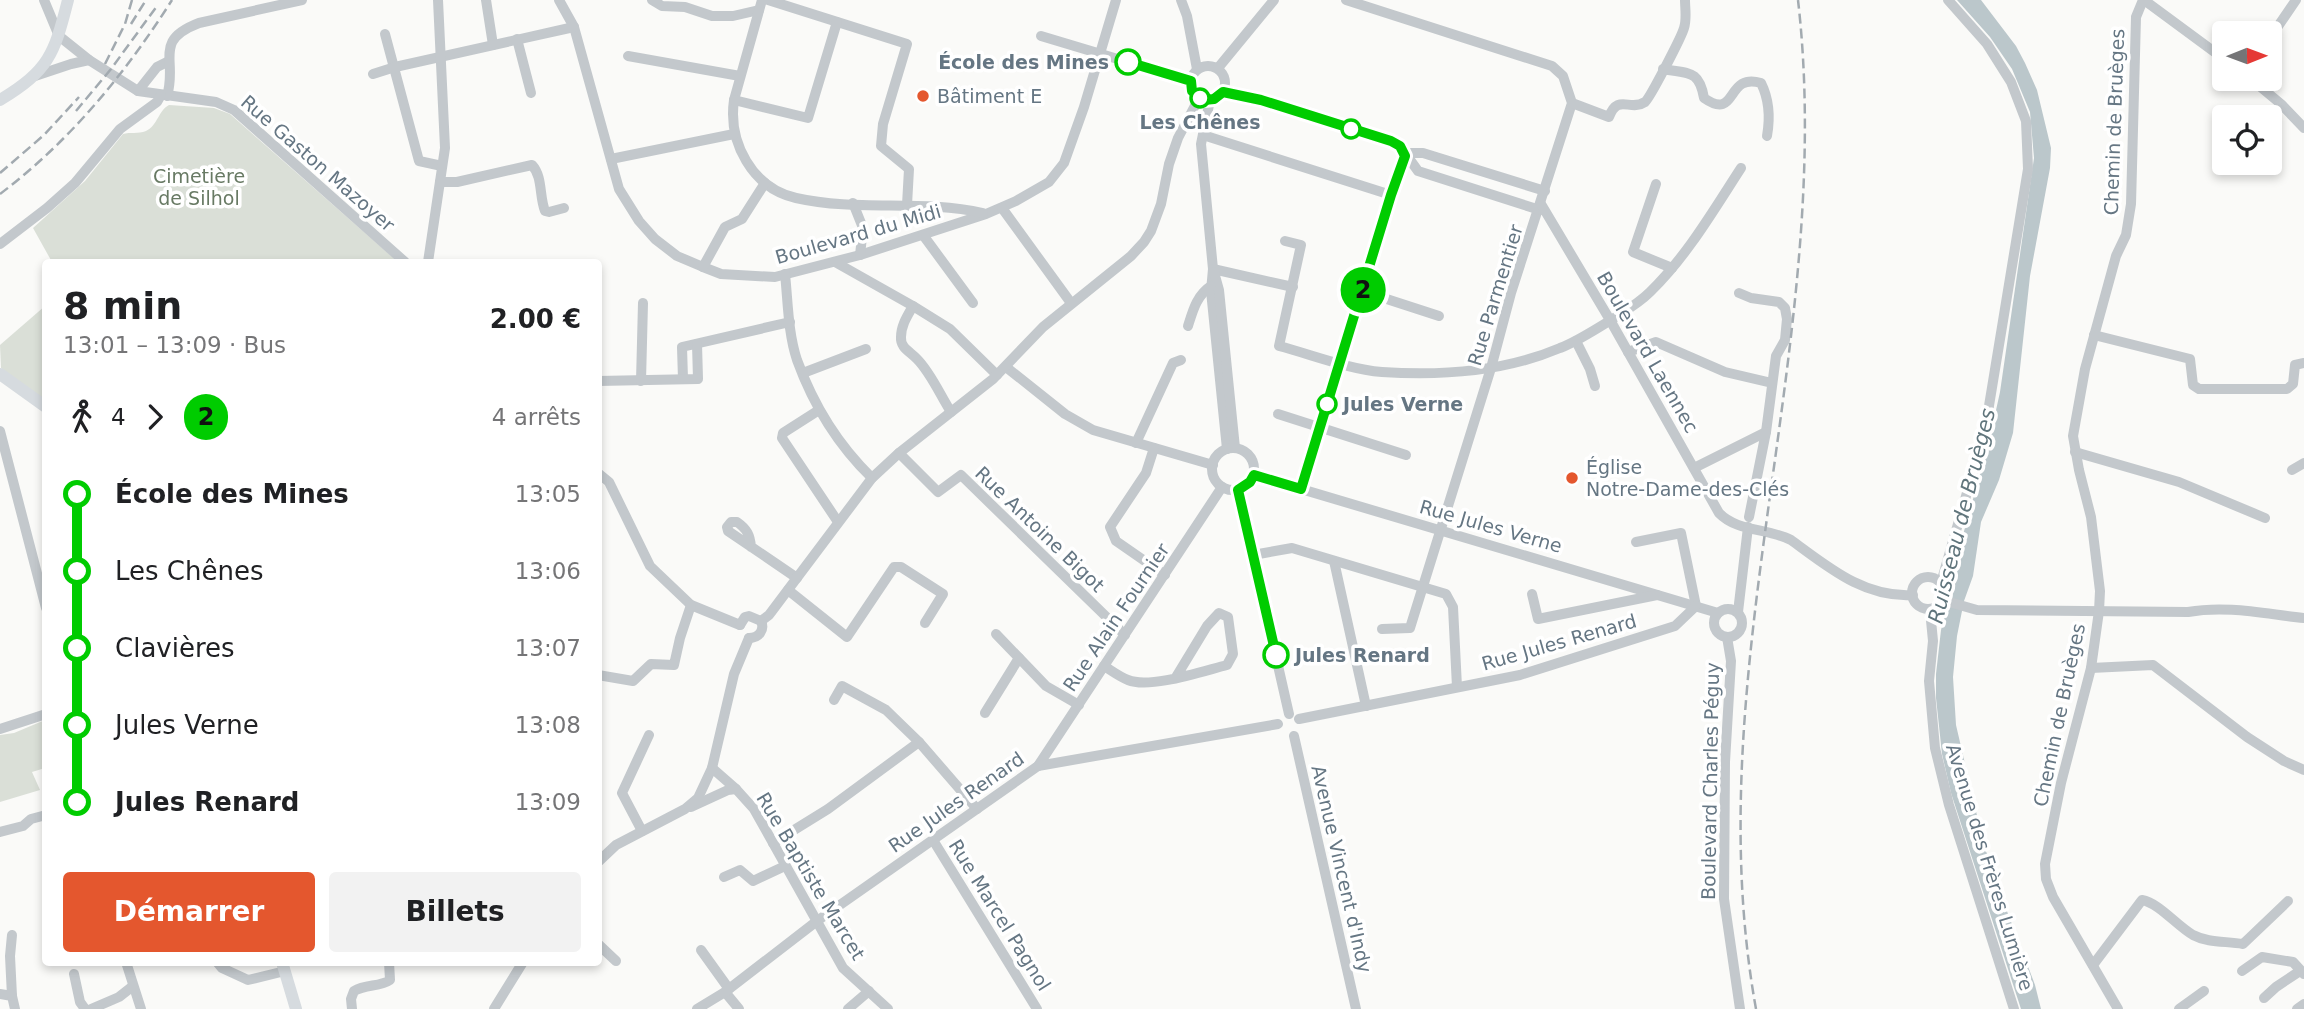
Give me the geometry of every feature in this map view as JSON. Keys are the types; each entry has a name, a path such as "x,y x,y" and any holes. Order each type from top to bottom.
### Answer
{"main road":[{"path":"0,100 35,76 53,50 68,0"},
{"path":"0,374 42,404"},
{"path":"284,967 296,1009"}],"street":[{"path":"44,0 59,36 89,60 138,91 157,67 169,61"},
{"path":"0,244 75,183 120,129 164,96 171,79 169,61 173,38 184,29 199,23 302,0"},
{"path":"428,259 445,148 438,0"},
{"path":"486,0 493,45"},
{"name":"Boulevard du Midi","path":"559,0 574,27 619,189 639,221 655,240 677,256 703,267 721,274 775,277 860,255 986,214 1002,208 1049,181 1064,163 1116,0"},
{"path":"652,0 662,6 685,7 712,16 733,16 760,5"},
{"path":"768,0 907,44 883,124 881,146 909,169 907,205"},
{"path":"1181,0 1187,16 1197,69 1191,81 1192,91 1205,99"},
{"path":"1218,68 1274,0"},
{"path":"1346,0 1552,66 1563,76 1572,103 1609,117 1612,107 1618,104 1644,103 1649,98 1680,42 1686,24 1685,0"},
{"path":"1945,601 1938,580 1985,430 2028,169 2026,121 2011,82 1987,44 1948,0"},
{"path":"2143,0 2212,50"},
{"name":"Chemin de Bruèges","path":"2118,1009 2053,897 2046,879 2045,864 2061,783 2091,668 2099,611 2100,591 2091,517 2073,436 2085,369 2116,256 2126,235 2131,204 2136,17 2143,0"},
{"path":"2282,21 2296,0"},
{"path":"760,5 740,76 732,117 734,134 745,160 765,183 795,198 852,204 954,206 986,214"},
{"path":"734,100 808,118 837,22"},
{"path":"373,75 395,67 574,27"},
{"path":"385,34 419,161 442,166"},
{"path":"1041,36 1191,81"},
{"path":"517,39 531,93"},
{"path":"628,55 740,76"},
{"path":"35,76 89,60"},
{"path":"761,621 769,615 872,478 899,453 1002,371 1043,327 1144,242 1161,204 1169,164 1189,114 1205,99 1217,97 1223,92 1226,80 1218,68 1209,65 1197,69"},
{"path":"1663,69 1696,76 1702,82 1704,97 1713,104 1720,105 1729,101 1742,82 1751,80 1761,83 1766,93 1769,123 1767,136"},
{"name":"Rue Gaston Mazoyer","path":"138,91 216,102 234,110 402,259"},
{"path":"2265,91 2304,128"},
{"path":"1223,92 1261,100 1391,141 1400,146 1418,171 1540,207"},
{"path":"1205,99 1203,165 1213,269 1219,290 1231,449"},
{"name":"Rue Parmentier","path":"1382,629 1410,628 1491,368 1511,293 1572,103"},
{"path":"611,159 734,134"},
{"path":"1203,135 1391,195"},
{"path":"1301,489 1405,156 1423,153 1545,191"},
{"path":"440,182 457,182 532,165 539,175 545,211 564,208"},
{"path":"1285,241 1301,245 1293,287 1274,346 1381,372 1446,372 1491,368 1520,362 1576,341 1631,308 1672,268 1741,168"},
{"path":"703,267 725,227 742,219 765,183"},
{"path":"1656,184 1633,252 1672,268"},
{"path":"852,204 863,229 860,255"},
{"name":"Boulevard Laennec","path":"1540,207 1610,320 1719,513 1727,522 1752,524 1791,540 1847,581 1867,589 1903,596 1913,595"},
{"path":"1002,208 1071,303"},
{"path":"923,235 973,303"},
{"path":"835,262 950,329 1002,371 1077,422 1093,430 1213,465"},
{"path":"1213,269 1211,286 1231,449"},
{"path":"1213,269 1293,287"},
{"path":"785,274 797,360 819,410 848,452 872,478"},
{"path":"1188,326 1196,303 1204,290 1211,286"},
{"path":"1363,291 1440,316"},
{"path":"1738,612 1728,609 1718,613 1714,620 1715,628 1720,634 1734,636 1742,625 1738,612 1776,356 1785,340 1787,319 1779,302 1751,298 1739,293"},
{"path":"641,381 643,303"},
{"path":"913,306 903,324 900,339 903,346 926,370 951,412"},
{"path":"602,381 683,379 682,347 790,321"},
{"path":"2094,335 2190,359 2193,385 2199,389 2287,388 2293,384 2295,366 2304,363"},
{"path":"1576,341 1595,386"},
{"path":"1628,352 1656,342 1725,372 1772,383"},
{"path":"803,373 866,349"},
{"path":"1136,443 1173,363 1181,360"},
{"path":"819,410 783,433 782,438 838,522"},
{"path":"1278,414 1406,455"},
{"path":"0,431 42,593"},
{"path":"1694,468 1766,432"},
{"path":"1154,448 1146,473 1110,527 1116,541 1165,575"},
{"path":"1231,449 1242,450 1252,460 1254,475 1250,482 1238,490 1222,487 1214,477 1213,465 1216,458 1231,449"},
{"path":"2075,452 2179,482 2265,518"},
{"name":"Rue Antoine Bigot","path":"899,453 938,492 961,475 1125,635"},
{"path":"2292,470 2304,463"},
{"name":"Rue Jules Verne","path":"1254,475 1718,613"},
{"path":"602,476 609,482 650,566 691,605 740,625"},
{"name":"Rue Alain Fournier","path":"1038,766 1222,487"},
{"path":"1238,490 1294,717 1300,729 1294,736 1289,737 1281,733 1278,724 1283,715 1294,717"},
{"path":"1636,542 1681,533 1696,606"},
{"path":"751,547 797,578"},
{"path":"1253,555 1292,548 1421,589 1446,594 1453,607 1457,687"},
{"path":"1334,561 1366,706"},
{"path":"788,590 846,637 894,567 901,567 943,594 925,623"},
{"path":"1938,580 1922,577 1914,586 1913,595 1920,608 1930,610 1945,601"},
{"path":"1532,594 1538,619 1659,595"},
{"path":"1945,601 1977,610 2188,612 2206,609 2245,610 2304,618"},
{"path":"602,676 633,681 651,664 674,664 691,605"},
{"name":"Rue Jules Renard","path":"1294,717 1366,706 1520,675 1675,626 1696,606"},
{"name":"Avenue des Frères Lumière","path":"1930,610 1933,641 1930,693 1935,748 1949,805 2014,1009"},
{"path":"1104,666 1131,682 1154,682 1176,677 1227,665 1233,654 1228,617 1219,613 1207,626 1176,677"},
{"path":"740,625 749,616 761,621"},
{"path":"740,625 742,634 749,638 756,637 762,628 761,621"},
{"path":"996,634 1046,686 1079,705"},
{"name":"Boulevard Charles Péguy","path":"1727,637 1731,661 1725,762 1724,899 1740,1009"},
{"path":"685,809 698,798 712,768 734,674 749,638"},
{"path":"985,713 1018,658"},
{"path":"2091,668 2153,666 2162,670 2245,735 2284,761 2304,770"},
{"path":"834,700 842,687 886,710 977,809"},
{"path":"0,729 42,715"},
{"name":"Rue Jules Renard","path":"697,1009 1038,766 1278,724"},
{"path":"642,831 622,793 649,735"},
{"name":"Avenue Vincent d'Indy","path":"1294,736 1356,1009"},
{"path":"773,842 828,809 919,743"},
{"name":"Rue Baptiste Marcet","path":"712,768 754,809 843,968 888,1009"},
{"name":"Rue Baptiste Marcet","path":"602,858 616,845 642,831 685,809 736,789"},
{"path":"0,832 23,826 31,819 42,816"},
{"name":"Rue Marcel Pagnol","path":"933,839 1032,1007"},
{"path":"724,877 740,870 753,881 785,866"},
{"path":"2093,965 2142,900 2151,902 2194,935 2208,941 2243,944 2288,901"},
{"path":"12,935 10,956 15,1009"},
{"path":"602,948 616,961"},
{"path":"701,950 739,1009"},
{"path":"2242,971 2262,957 2293,962 2302,973 2264,998"},
{"path":"127,966 141,1009"},
{"path":"221,966 248,980 284,967"},
{"path":"352,1009 351,999 355,991 361,987 385,984 390,980 390,966"},
{"path":"494,1009 521,966"},
{"path":"74,974 80,1002 85,1009"},
{"path":"91,1009 119,997 133,986"},
{"path":"848,1009 869,991"},
{"path":"2179,1009 2204,991"},
{"path":"0,994 12,996"},
{"path":"2297,1009 2304,1004"}],"green space":[{"name":"Cimetière de Silhol","path":"169,105 214,108 230,114 395,259 50,259 33,228 85,181 123,134 146,131"},
{"path":"42,309 42,398 1,368 0,345"},
{"path":"42,721 42,769 32,772 40,790 0,802 0,735 14,733"}],"shaded area":[{"path":"1957,0 1981,0 2016,46 2037,90 2051,148 2050,168 2030,276 2013,433 1999,480 1981,522 1973,576 1964,601 1957,636 1953,677 1956,725 1985,850 1991,860 1991,869 2035,985 2041,1009 2021,1009 1951,793 1942,754 1936,698 1941,630 1951,592 1952,574 1989,442 2000,392 2034,158 2030,112 2012,69 1990,37"}],"railway":[{"path":"105,64 125,24 132,0"},
{"path":"131,24 146,0"},
{"path":"0,194 50,152 95,105 172,0"},
{"path":"1756,1009 1742,883 1742,757 1753,631 1786,379 1799,253 1805,127 1798,0"},
{"path":"76,111 157,6"},
{"path":"0,173 44,135 79,97"}],"bus line":[{"name":"2","path":"1128,62 1191,81 1192,91 1204,100 1214,99 1223,92 1261,100 1391,141 1400,146 1405,156 1301,489 1254,475 1245,487 1238,490 1276,655"}],"place":[{"name":"École des Mines","path":"1128,62"},
{"name":"Bâtiment E","path":"923,96"},
{"name":"Les Chênes","path":"1200,98"},
{"name":"Jules Verne","path":"1327,404"},
{"name":"Église Notre-Dame-des-Clés","path":"1572,478"},
{"name":"Jules Renard","path":"1276,655"}],"water label":[{"name":"Ruisseau de Bruèges","path":"1962,516"}]}
